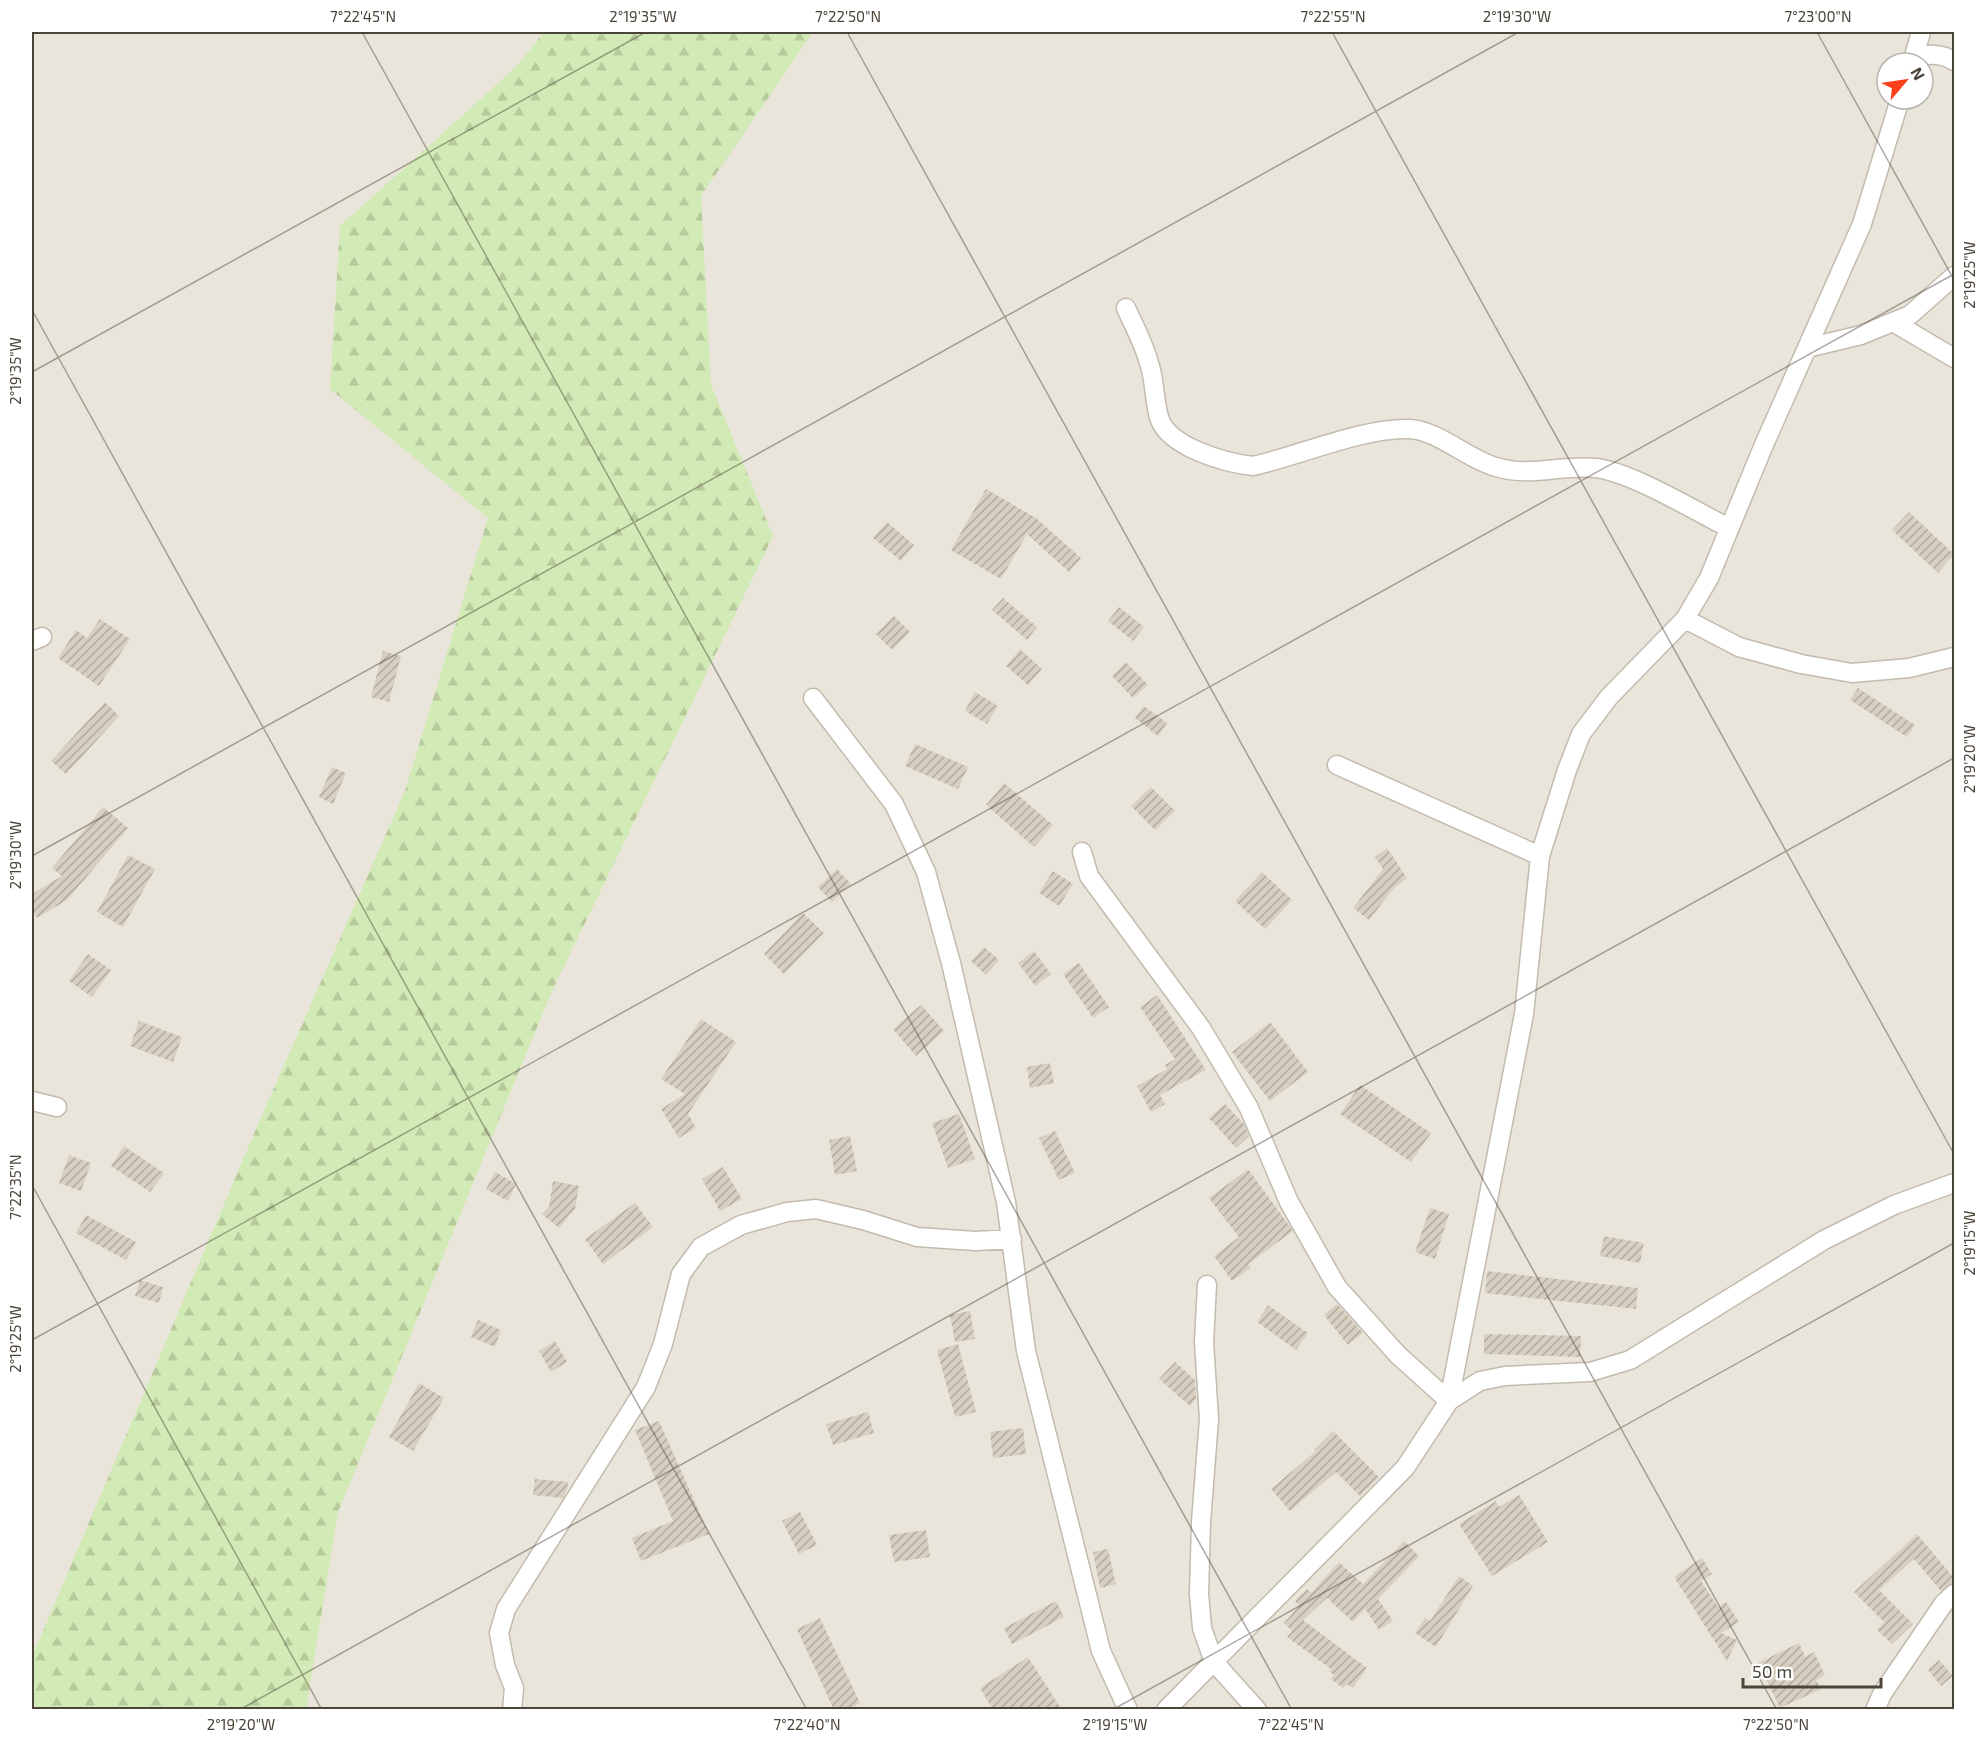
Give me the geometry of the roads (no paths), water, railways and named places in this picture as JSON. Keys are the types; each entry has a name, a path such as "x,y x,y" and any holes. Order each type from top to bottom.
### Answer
{"street":[{"path":"1915,51 1921,32"},
{"path":"1935,55 1954,61"},
{"path":"1166,1710 1405,1468 1449,1401 1524,1014 1540,856 1581,734 1608,697 1685,619 1709,578 1862,224 1896,111"},
{"path":"1807,348 1861,335 1910,315 1954,276"},
{"path":"1126,308 1150,365 1159,420 1176,440 1225,460 1253,466 1382,432 1410,429 1433,435 1484,462 1513,471 1539,473 1580,467 1619,474 1730,528"},
{"path":"1893,322 1954,358"},
{"path":"1685,619 1738,647 1801,664 1852,673 1909,669 1954,657"},
{"path":"813,698 894,804 926,872 976,1068 1012,1239 1026,1351 1101,1651 1128,1710"},
{"path":"1337,765 1540,856"},
{"path":"1082,852 1089,876 1201,1028 1249,1108 1289,1202 1337,1287 1398,1355 1449,1401"},
{"path":"32,1101 57,1107"},
{"path":"1449,1401 1480,1381 1491,1377 1590,1372 1630,1360 1833,1235 1894,1204 1954,1183"},
{"path":"512,1710 514,1688 505,1665 499,1633 506,1609 646,1388 663,1344 681,1274 701,1247 741,1225 787,1212 816,1209 863,1220 917,1237 975,1241 1012,1239"},
{"path":"1208,1285 1204,1342 1209,1419 1201,1522 1199,1594 1202,1628 1214,1662 1257,1710"},
{"path":"1875,1710 1882,1694 1931,1621 1954,1594"}]}
